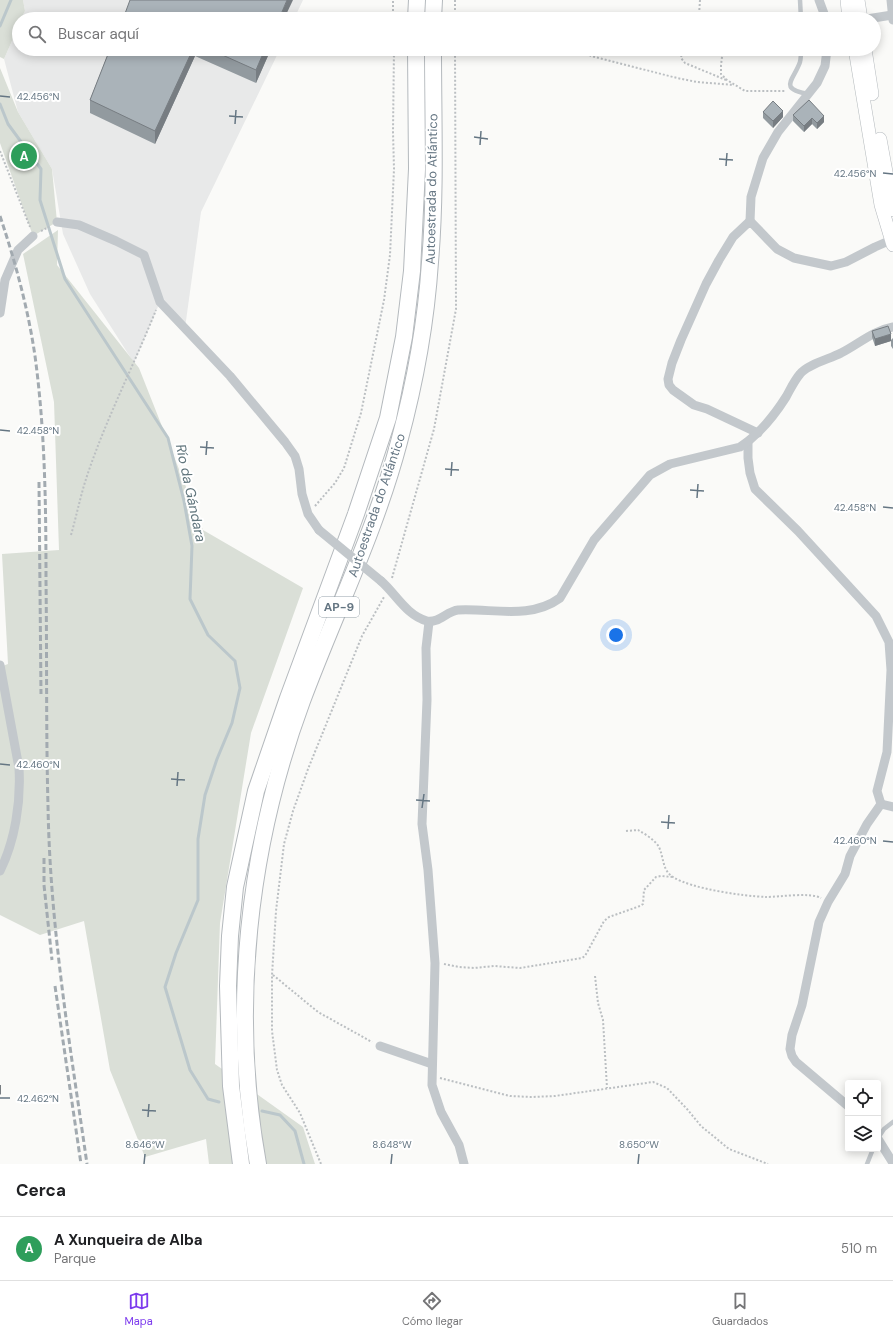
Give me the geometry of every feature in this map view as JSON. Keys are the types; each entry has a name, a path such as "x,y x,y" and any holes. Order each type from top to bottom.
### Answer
{"highway":[{"path":"416,12 417,0"},
{"path":"434,0 434,12"},
{"name":"Autoestrada do Atlántico","path":"241,1164 232,1086 228,986 230,936 236,887 256,791 288,698 356,514 388,418 404,337 412,271 417,170 416,56"},
{"name":"Autoestrada do Atlántico","path":"258,1164 253,1138 245,1043 246,965 254,889 264,830 280,770 302,702 386,485 399,444 416,373 421,345 431,256 433,205 433,56"}],"main road":[{"path":"847,0 849,12"},
{"path":"858,0 860,12"},
{"path":"856,56 881,205 892,243"},
{"path":"866,56 893,210"}],"street":[{"path":"819,0 823,12"},
{"path":"881,18 892,18 891,0"},
{"path":"758,433 694,404 673,390 669,385 668,379 672,363 681,340 709,278 733,237 750,221 751,197 763,158 778,132 817,83 825,66 826,56"},
{"path":"750,221 777,249 794,258 831,266 846,262 875,247 892,243"},
{"path":"57,222 79,225 144,255 160,302 230,376 295,456 299,469 302,494 308,514 319,530 389,587 410,613 429,622 438,620 456,610 514,612 536,610 551,604 560,598 594,540 650,475 670,464 740,447 758,433 778,409 801,372 841,353 870,334 893,327"},
{"path":"0,314 5,280 18,250 33,236"},
{"path":"748,442 750,473 755,489 798,531 876,616 889,642 891,670 887,752 877,791 881,804"},
{"path":"429,622 425,672 427,700 422,824 428,870 434,963 432,1085 441,1112 459,1145 464,1164"},
{"path":"0,665 19,779 17,811 8,853 0,871"},
{"path":"881,804 893,807"},
{"path":"845,1103 796,1062 790,1049 792,1035 807,985 818,922 845,874 850,856 881,804"},
{"path":"380,1046 432,1064"},
{"path":"881,1144 893,1163"}],"lane":[{"path":"800,0 801,12"},
{"path":"800,56 800,62 790,81 790,87 796,92 809,94"},
{"path":"881,1134 884,1129 893,1122"},
{"path":"867,1164 872,1152"}],"path":[{"path":"393,0 393,12"},
{"path":"455,0 455,12"},
{"path":"699,12 700,0"},
{"path":"308,514 335,483 344,468 361,413 384,300 390,255 394,169 394,56"},
{"path":"321,1164 300,1113 282,1086 277,1070 272,1031 272,975 277,904 284,844 292,811 362,636 389,587 434,429 456,309 455,56"},
{"path":"591,56 696,82 734,85"},
{"path":"681,56 685,63 727,80"},
{"path":"722,56 721,74 734,85 745,91 796,92"},
{"path":"0,151 33,236 57,222"},
{"path":"71,535 88,473 122,386 134,363 160,302"},
{"path":"626,831 638,830 655,842 659,846 665,869 673,877"},
{"path":"434,963 474,968 494,966 516,968 582,958 585,956 604,921 609,917 643,904 644,890 656,878 661,876 673,877 698,886 743,895 766,897 818,896 828,902"},
{"path":"272,975 318,1012 380,1046"},
{"path":"595,976 598,1003 603,1020 607,1067 607,1088"},
{"path":"433,1076 510,1096 555,1096 653,1082 667,1088 683,1104 701,1126 730,1149 768,1164"}],"shaded area":[{"path":"0,0 23,0 25,11 12,12 12,41 4,59 0,57"},
{"path":"23,0 303,0 297,12 25,11"},
{"path":"12,41 12,56 277,56 201,212 185,328 160,302 134,363 90,294 63,234 52,169 18,112 4,59"},
{"path":"0,68 18,112 52,169 57,222 33,236 0,143"},
{"path":"58,230 57,265 139,368 203,530 303,588 251,733 220,923 215,1064 303,1127 315,1164 209,1164 206,1139 145,1157 110,1070 84,921 40,935 0,915 0,667 8,664 2,554 59,550 54,402 23,254"}],"building":[{"path":"130,0 287,0 282,12 126,12"},
{"path":"107,56 190,56 155,131 90,100"},
{"path":"225,56 262,56 256,70"},
{"path":"809,100 824,116 817,123 812,118 804,126 793,115"},
{"path":"773,101 783,111 773,121 763,112"},
{"path":"888,326 891,334 875,339 872,331"}],"waterway":[{"name":"Río da Gándara","path":"0,26 11,0"},
{"name":"Río da Gándara","path":"0,104 8,124 41,169 40,200 65,279 168,438 184,501 192,546 190,599 208,635 235,661 240,688 232,723 217,759 205,795 198,839 198,900 176,953 165,987 190,1070 208,1099 219,1102"},
{"name":"Río da Gándara","path":"262,1111 280,1115 295,1131 304,1164"}],"railway":[{"path":"0,216 16,267 29,320 35,356 41,412 45,496 47,750 50,851 62,986 87,1164"},
{"path":"39,482 41,694"},
{"path":"44,858 44,885 52,960"},
{"path":"55,986 81,1164"}],"place":[{"name":"A Xunqueira de Alba","path":"24,156"}]}
